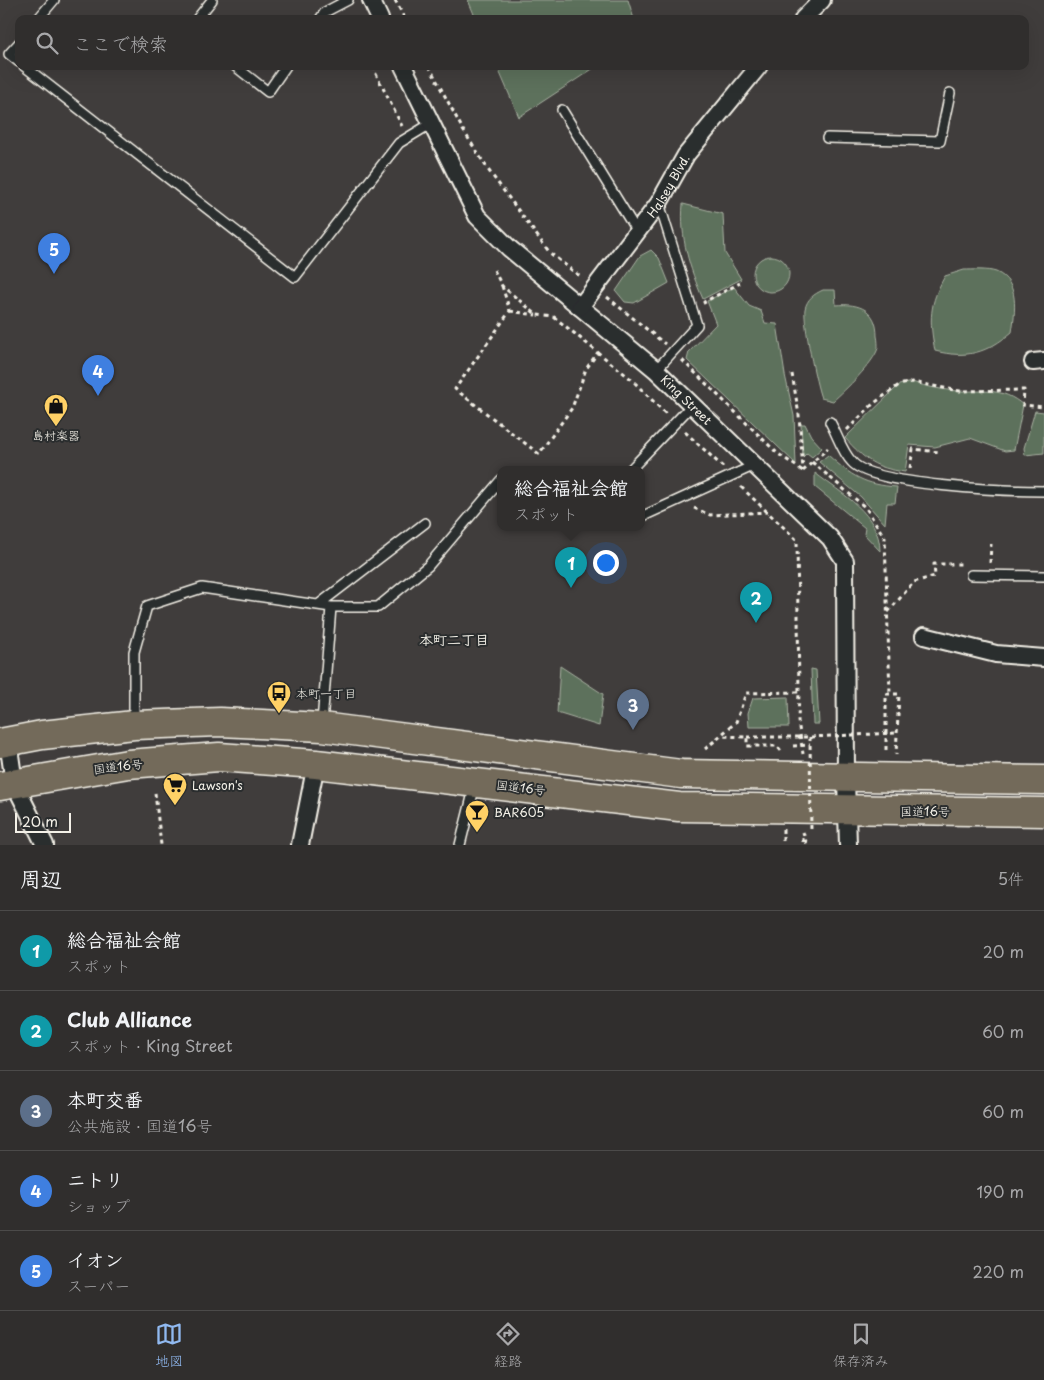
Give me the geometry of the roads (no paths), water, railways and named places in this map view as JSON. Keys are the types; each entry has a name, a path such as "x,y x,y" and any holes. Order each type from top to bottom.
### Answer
{"highway":[{"path":"4,742 42,735 134,726 220,722 322,727 681,774 846,779 1044,780"},
{"name":"国道16号","path":"7,785 128,764 220,757 316,764 679,807 1044,812"}],"street":[{"path":"371,0 378,15"},
{"path":"807,15 822,0"},
{"name":"King Street","path":"406,70 477,216 509,248 656,370 830,538 845,560 848,845"},
{"name":"Halsey Blvd.","path":"580,307 636,230 659,203 686,154 756,70"},
{"path":"924,636 996,654 1044,658"},
{"path":"4,742 7,785 45,845"},
{"path":"300,845 316,764"}],"lane":[{"path":"41,15 54,0"},
{"path":"200,15 212,0"},
{"path":"323,15 348,0"},
{"path":"15,47 9,54 15,59"},
{"path":"29,70 295,277 399,143 432,123"},
{"path":"240,70 268,92 283,70"},
{"path":"827,138 940,141 950,93"},
{"path":"562,110 636,230"},
{"path":"656,370 697,325 659,203"},
{"path":"634,466 692,404"},
{"path":"830,422 852,463 885,478 1002,491 1044,491"},
{"path":"645,516 755,465"},
{"path":"134,726 134,652 147,606 202,588 331,607 378,606 428,566 497,485"},
{"path":"318,605 424,523"},
{"path":"971,575 1044,576"},
{"path":"322,727 331,607"},
{"path":"460,845 476,782"}],"place":[{"name":"イオン","path":"54,274"},
{"name":"ニトリ","path":"98,396"},
{"name":"島村楽器","path":"56,427"},
{"name":"総合福祉会館","path":"571,588"},
{"name":"Club Alliance","path":"756,623"},
{"name":"本町一丁目","path":"279,714"},
{"name":"本町交番","path":"633,730"},
{"name":"Lawson's","path":"175,806"},
{"name":"BAR605","path":"477,833"}],"district":[{"name":"本町二丁目","path":"454,639"}]}
